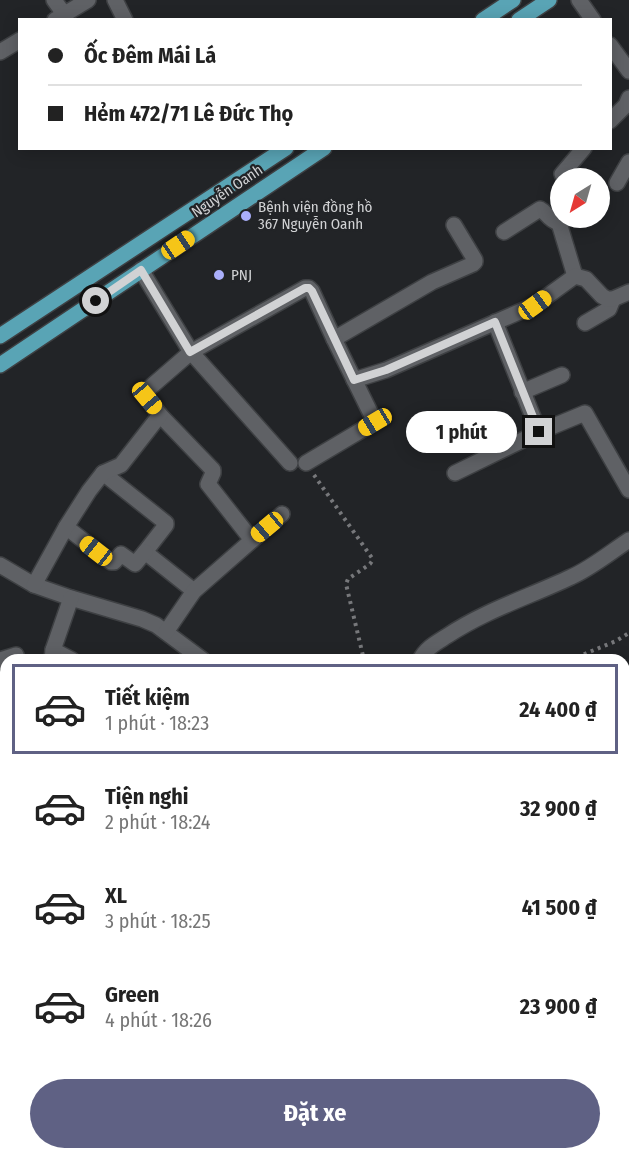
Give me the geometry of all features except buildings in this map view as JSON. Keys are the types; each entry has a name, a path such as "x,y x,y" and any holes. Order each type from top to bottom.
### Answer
{"main road":[{"path":"486,18 513,0"},
{"path":"522,18 549,0"},
{"name":"Nguyễn Oanh","path":"0,336 283,150"},
{"name":"Nguyễn Oanh","path":"0,365 321,150"}],"street":[{"path":"54,0 59,17 88,0"},
{"path":"115,0 124,18"},
{"path":"579,0 592,18"},
{"path":"0,52 18,41"},
{"path":"612,48 629,71"},
{"path":"612,118 628,104"},
{"path":"567,168 582,150"},
{"path":"616,183 629,162"},
{"path":"504,232 540,209 550,220"},
{"path":"334,339 432,282 473,264 475,260 454,225"},
{"path":"566,228 575,276"},
{"path":"141,270 190,352 290,463"},
{"path":"575,276 586,279 607,299 613,300 629,292"},
{"path":"354,380 386,370 535,305 575,276"},
{"path":"252,540 208,485 213,470 145,395 146,391 190,352 305,288 309,288 375,422 306,463"},
{"path":"585,323 609,309 613,300"},
{"path":"495,322 539,432"},
{"path":"522,392 562,375"},
{"path":"455,473 539,432 585,413 629,490"},
{"path":"34,585 89,491 103,473 121,465 160,414"},
{"path":"66,527 111,562 121,555 135,564 166,525 103,473"},
{"path":"161,628 194,591 282,514"},
{"path":"423,654 465,624 573,577 629,540"},
{"path":"145,552 194,591"},
{"path":"0,565 34,585 142,619 161,628 195,654"},
{"path":"52,654 71,598"}],"path":[{"path":"306,463 372,558 370,564 348,579 345,584 362,654"},
{"path":"585,654 629,633"}],"place":[{"name":"Bệnh viện đồng hồ 367 Nguyễn Oanh","path":"246,216"},
{"name":"PNJ","path":"219,275"}],"route":[{"path":"96,301 141,270 190,352 305,288 309,288 354,380 386,370 495,322 539,432"}]}
